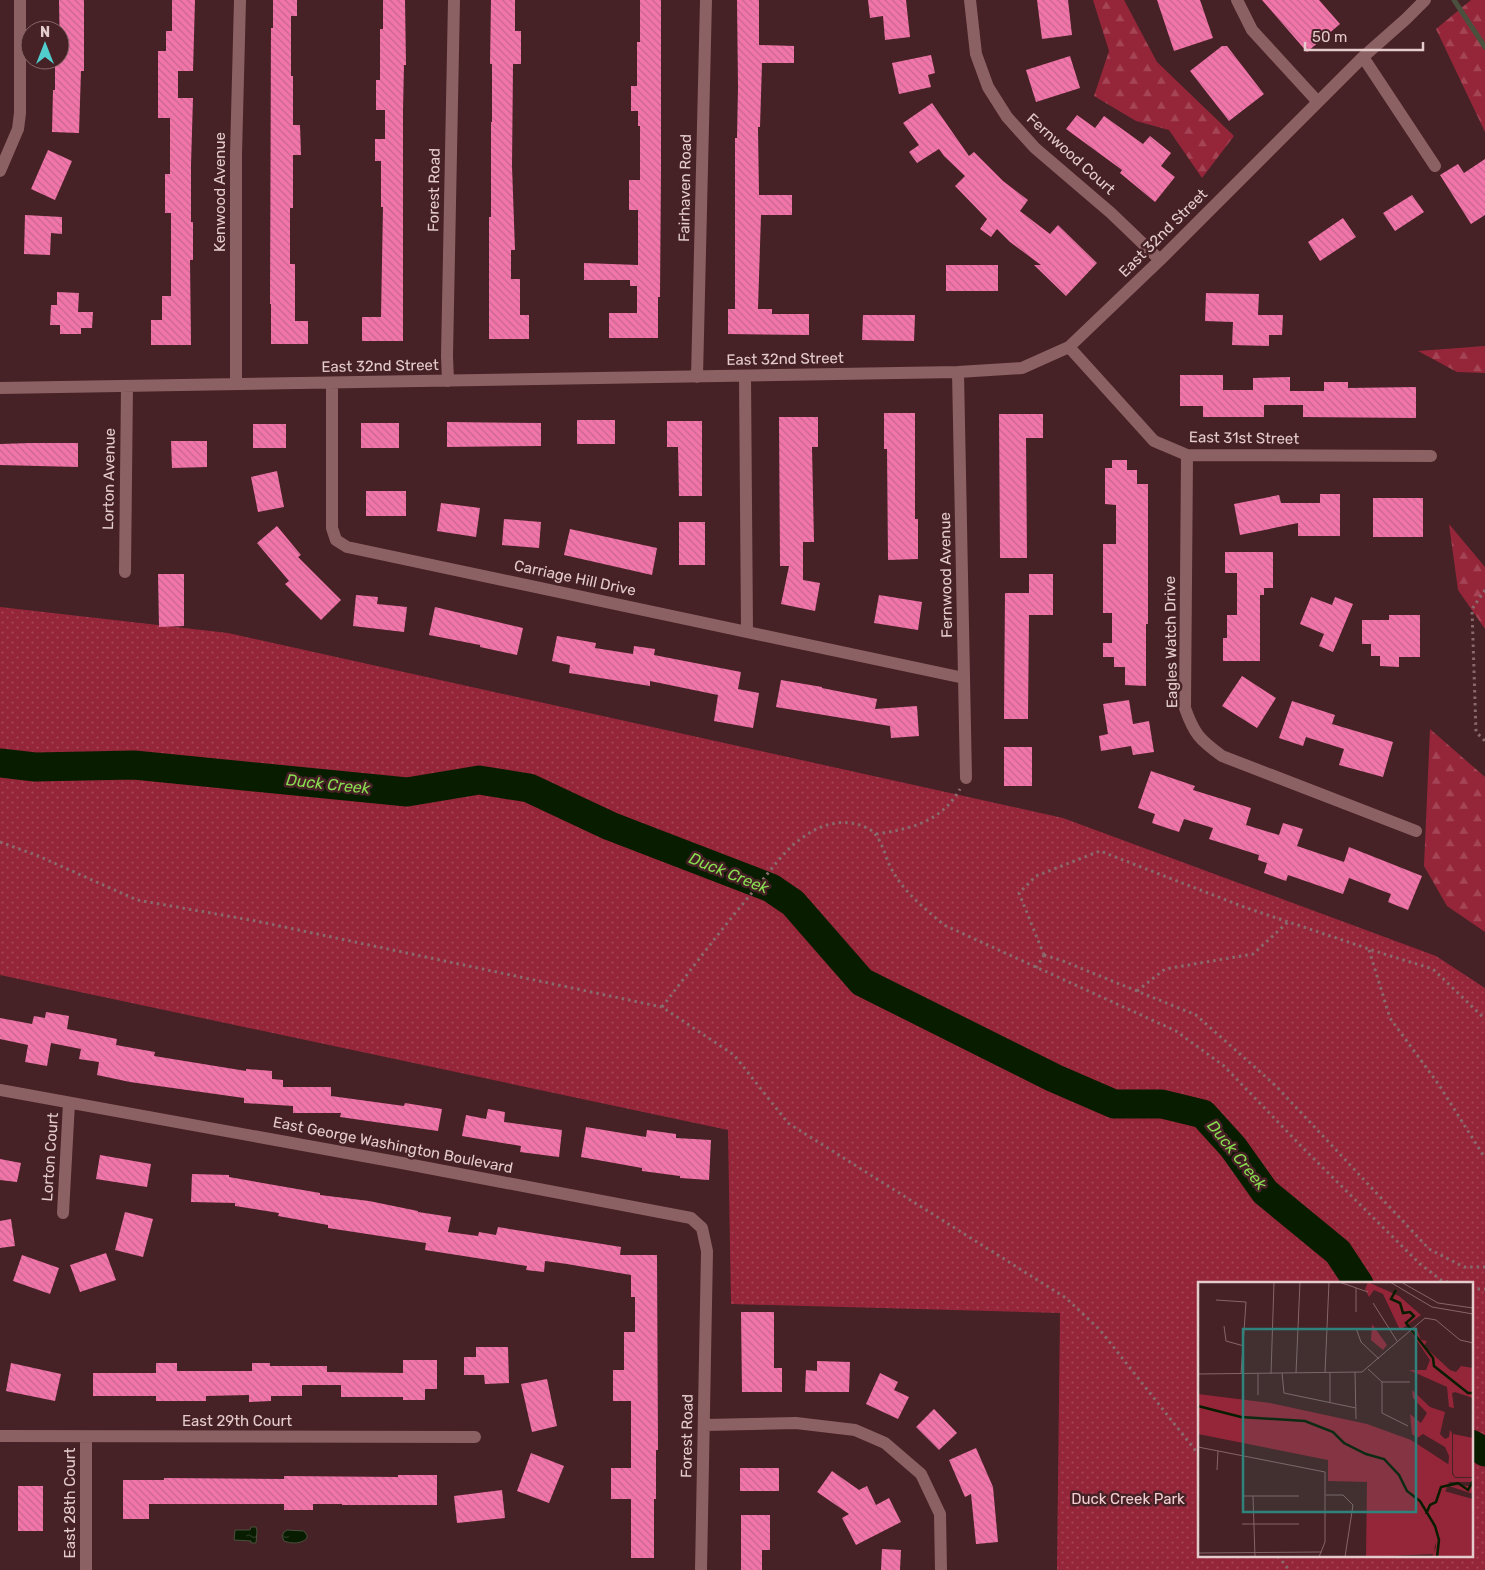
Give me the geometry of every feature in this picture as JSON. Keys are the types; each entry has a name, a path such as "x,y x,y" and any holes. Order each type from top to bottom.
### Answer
{"street":[{"path":"0,171 4,150 18,129 20,113 20,0"},
{"name":"Kenwood Avenue","path":"236,384 236,154 240,0"},
{"name":"Forest Road","path":"448,381 454,0"},
{"name":"Fairhaven Road","path":"697,377 706,0"},
{"name":"Fernwood Court","path":"970,0 976,54 988,87 1006,117 1035,148 1112,213 1160,260"},
{"path":"1237,0 1252,30 1318,102"},
{"name":"East 32nd Street","path":"0,388 958,372 1022,368 1069,348 1363,57 1425,0"},
{"path":"1363,57 1435,166"},
{"name":"East 31st Street","path":"1069,348 1154,441 1187,455 1431,456"},
{"name":"Fernwood Avenue","path":"958,372 966,778"},
{"path":"745,376 748,631"},
{"name":"Carriage Hill Drive","path":"332,383 332,528 336,540 347,548 964,678"},
{"name":"Lorton Avenue","path":"124,572 126,386"},
{"name":"Eagles Watch Drive","path":"1187,455 1185,708 1191,727 1202,742 1222,756 1416,831"},
{"name":"East George Washington Boulevard","path":"0,1090 412,1164 691,1218 702,1228 707,1251 706,1303"},
{"name":"Lorton Court","path":"62,1213 69,1102"},
{"name":"Forest Road","path":"701,1570 706,1303"},
{"path":"704,1425 796,1422 855,1430 885,1443 922,1474 940,1514 940,1570"},
{"name":"East 29th Court","path":"0,1436 475,1437"},
{"name":"East 28th Court","path":"86,1437 86,1570"}],"path":[{"path":"1485,590 1472,609 1476,732 1485,741"},
{"path":"662,1007 727,922 789,848 808,833 822,826 834,823 860,825 876,834 905,830 942,811 955,798 966,778"},
{"path":"876,834 894,876 912,898 944,925 1176,1031 1224,1066 1302,1147 1420,1264 1442,1280 1448,1282"},
{"path":"0,842 36,855 137,900 256,921 662,1007 734,1055 788,1123 1066,1298 1100,1330 1198,1455"},
{"path":"1485,1019 1433,969 1289,922 1100,851 1036,876 1019,893 1044,955 1196,1015 1276,1086 1429,1249 1464,1267 1485,1267"},
{"path":"1137,991 1165,969 1253,954 1289,922"},
{"path":"1369,949 1390,1018 1439,1085 1485,1158"},
{"path":"1036,968 1044,955"},
{"path":"1472,1289 1485,1290"},
{"path":"1280,1558 1289,1570"}],"green space":[{"path":"1093,0 1124,0 1157,62 1234,136 1202,178 1169,130 1136,121 1094,96 1109,51"},
{"path":"1471,0 1485,0 1485,132 1436,29"},
{"path":"1485,346 1485,373 1457,372 1418,351"},
{"path":"1449,524 1485,567 1485,629 1458,590"},
{"name":"Duck Creek Park","path":"0,607 228,633 1063,818 1436,956 1485,988 1485,1570 1057,1570 1060,1313 731,1304 728,1130 0,975"},
{"path":"1430,729 1485,777 1485,932 1447,906 1424,866"}],"water":[{"path":"251,1527 256,1527 256,1543 234,1540 235,1530 250,1530"},
{"path":"287,1530 304,1531 307,1538 296,1543 284,1541 282,1536"}],"building":[{"path":"59,0 84,0 84,71 81,71 79,133 52,132 55,70 70,70 70,20 59,20"},
{"path":"172,0 195,0 193,71 178,71 178,98 193,98 191,222 193,222 193,260 190,260 191,345 151,345 151,320 162,320 162,296 171,296 171,213 165,213 165,174 170,174 170,118 158,118 158,51 166,51 166,31 172,31"},
{"path":"273,0 297,0 297,16 291,16 291,76 293,76 293,125 300,125 301,155 293,155 293,208 290,208 290,264 295,264 295,321 308,321 308,344 271,344 271,28 273,28"},
{"path":"383,0 405,0 403,341 362,341 362,317 381,317 383,207 381,207 381,161 375,161 375,139 385,139 385,110 376,110 376,80 380,80 380,29 383,29"},
{"path":"491,0 515,0 515,31 521,31 521,64 513,64 512,166 515,250 511,250 511,279 520,279 520,315 529,315 529,339 489,339 489,217 491,217 492,122 492,64 490,64"},
{"path":"640,0 661,0 660,297 658,297 658,338 609,338 609,313 637,313 637,286 630,286 630,280 584,280 584,263 638,265 638,210 629,210 629,180 640,180 640,126 638,126 638,111 631,111 631,86 637,86 637,42 640,42"},
{"path":"737,0 759,0 759,45 794,46 794,63 762,63 760,127 758,127 759,195 792,195 792,215 761,215 758,309 772,309 772,314 809,314 809,335 728,334 728,309 735,309 735,138 737,138 738,87"},
{"path":"868,0 906,0 910,37 885,40 883,16 870,18"},
{"path":"1037,0 1068,0 1072,35 1042,39"},
{"path":"1157,0 1200,0 1213,38 1174,51"},
{"path":"1262,0 1319,0 1340,24 1307,52"},
{"path":"1222,46 1227,46 1264,94 1229,121 1190,71"},
{"path":"931,55 935,73 928,75 931,87 899,94 892,63"},
{"path":"1070,56 1080,88 1036,102 1026,70"},
{"path":"932,103 969,156 974,152 1003,181 1028,200 1020,211 1050,234 1058,225 1097,263 1066,296 1034,265 1041,265 1010,242 997,229 991,237 980,229 987,219 955,186 965,176 939,149 917,163 909,152 919,145 903,123"},
{"path":"1077,115 1095,128 1104,116 1143,144 1150,136 1171,153 1161,166 1175,177 1155,202 1120,173 1122,170 1066,129"},
{"path":"48,150 72,161 55,200 31,189"},
{"path":"1485,159 1485,215 1471,224 1440,175 1458,164 1464,173"},
{"path":"1412,195 1424,212 1395,231 1383,213"},
{"path":"25,215 62,217 62,234 51,233 50,255 24,254"},
{"path":"1343,218 1356,237 1320,261 1308,242"},
{"path":"946,265 998,265 998,291 946,291"},
{"path":"57,292 79,293 78,312 93,312 92,328 81,328 81,334 60,334 60,325 50,325 51,305 57,305"},
{"path":"1206,293 1259,294 1258,315 1283,315 1282,335 1269,335 1269,346 1232,345 1233,322 1205,321"},
{"path":"863,315 915,315 914,341 862,340"},
{"path":"1180,375 1223,375 1223,390 1253,390 1253,378 1290,377 1290,391 1324,391 1324,382 1348,382 1348,388 1416,387 1416,418 1303,417 1303,405 1264,405 1264,417 1203,417 1203,406 1180,406"},
{"path":"884,413 915,413 915,519 918,519 918,559 888,560 887,449 884,449"},
{"path":"999,414 1043,414 1043,438 1026,438 1027,558 1000,558"},
{"path":"779,417 818,417 818,447 812,447 814,542 803,542 803,580 820,583 815,611 781,604 789,566 780,566"},
{"path":"577,420 615,420 615,444 577,444"},
{"path":"667,421 702,421 702,496 679,496 678,447 667,447"},
{"path":"447,422 541,423 541,446 447,447"},
{"path":"361,423 399,423 399,448 361,448"},
{"path":"253,424 286,424 286,448 253,448"},
{"path":"171,441 207,441 207,467 172,468"},
{"path":"78,443 78,467 0,465 0,444"},
{"path":"1112,460 1127,460 1127,470 1137,470 1137,484 1148,484 1146,686 1125,685 1125,667 1114,667 1114,657 1103,657 1103,643 1112,643 1112,613 1103,613 1103,544 1116,544 1116,505 1105,504 1105,468 1112,468"},
{"path":"277,471 284,507 258,512 251,477"},
{"path":"366,491 406,491 406,516 366,516"},
{"path":"1320,494 1340,494 1340,536 1298,536 1298,523 1240,535 1234,504 1279,495 1281,503 1320,503"},
{"path":"1373,498 1423,498 1423,537 1373,537"},
{"path":"441,503 480,508 476,537 437,531"},
{"path":"504,519 541,522 539,548 502,545"},
{"path":"679,522 705,522 705,565 679,565"},
{"path":"277,526 301,555 298,557 341,600 321,620 285,584 289,581 257,543"},
{"path":"570,529 657,548 652,575 564,555"},
{"path":"1225,552 1273,552 1273,588 1264,588 1264,595 1260,595 1260,661 1223,661 1223,638 1227,638 1227,615 1237,615 1237,573 1225,573"},
{"path":"158,574 184,574 184,626 159,627"},
{"path":"1029,574 1053,574 1053,615 1029,615 1028,719 1004,719 1005,593 1029,593"},
{"path":"356,595 378,597 377,604 407,607 404,632 353,626"},
{"path":"879,595 922,602 918,630 874,623"},
{"path":"1311,597 1332,605 1335,597 1353,604 1333,652 1319,646 1324,634 1300,624"},
{"path":"435,607 523,628 517,655 480,647 480,645 429,635"},
{"path":"1389,615 1420,615 1420,657 1399,657 1399,667 1380,666 1380,656 1371,656 1371,644 1362,644 1362,620 1389,620"},
{"path":"557,636 596,643 595,648 633,654 634,646 655,649 654,655 741,672 738,689 759,693 753,728 714,721 718,695 650,681 650,686 569,673 570,665 552,661"},
{"path":"1242,676 1276,698 1257,728 1222,706"},
{"path":"781,680 877,699 875,709 917,706 919,736 891,738 890,726 776,707"},
{"path":"1129,700 1133,724 1149,721 1154,752 1133,755 1131,746 1101,751 1099,736 1108,734 1103,704"},
{"path":"1292,701 1335,715 1332,724 1393,742 1383,777 1339,765 1344,749 1306,737 1303,746 1279,738"},
{"path":"1004,747 1032,747 1032,786 1004,786"},
{"path":"1151,771 1195,786 1193,790 1251,808 1246,825 1279,835 1283,823 1303,829 1297,846 1344,862 1349,847 1422,876 1408,910 1388,902 1391,894 1349,878 1343,894 1288,875 1286,881 1264,873 1267,863 1258,860 1259,855 1209,839 1213,828 1184,819 1179,832 1152,823 1155,814 1138,808"},
{"path":"46,1012 69,1016 67,1029 117,1039 116,1045 155,1052 154,1056 246,1071 246,1069 272,1071 272,1079 283,1080 283,1087 331,1087 331,1096 404,1106 405,1103 442,1109 438,1131 340,1117 341,1113 293,1113 293,1106 244,1103 244,1098 130,1082 97,1075 99,1062 79,1059 81,1049 51,1043 47,1066 25,1062 28,1045 0,1039 0,1018 32,1024 34,1016 45,1018"},
{"path":"488,1109 505,1112 504,1122 562,1130 559,1157 520,1152 521,1146 462,1136 466,1115 486,1119"},
{"path":"586,1127 646,1137 647,1130 676,1134 676,1138 711,1140 709,1180 680,1178 680,1176 642,1171 642,1168 581,1157"},
{"path":"100,1155 151,1164 147,1187 96,1179"},
{"path":"0,1159 21,1163 17,1182 0,1180"},
{"path":"192,1174 229,1175 229,1177 320,1193 320,1195 369,1201 451,1217 448,1232 478,1236 479,1232 496,1235 498,1227 621,1247 620,1255 657,1255 658,1450 656,1450 656,1499 654,1499 654,1558 631,1558 631,1499 611,1499 611,1468 631,1468 631,1401 613,1401 613,1370 624,1370 624,1332 635,1332 635,1297 631,1297 631,1275 545,1261 544,1272 526,1270 527,1266 425,1250 426,1243 328,1228 328,1225 278,1216 279,1213 235,1206 235,1203 191,1202"},
{"path":"125,1212 153,1219 143,1257 115,1250"},
{"path":"11,1219 15,1246 0,1248 0,1221"},
{"path":"106,1253 116,1280 80,1292 70,1265"},
{"path":"22,1255 59,1268 50,1294 13,1281"},
{"path":"741,1312 774,1312 774,1368 782,1368 782,1392 742,1392"},
{"path":"476,1347 508,1347 509,1383 485,1384 484,1375 464,1375 464,1357 476,1357"},
{"path":"403,1360 437,1360 437,1389 425,1389 425,1400 403,1400 403,1397 341,1397 341,1385 302,1385 302,1396 271,1396 271,1401 249,1402 249,1395 206,1396 206,1401 156,1401 156,1396 93,1396 93,1373 156,1373 156,1363 177,1363 177,1371 252,1371 252,1363 270,1363 270,1366 327,1366 327,1372 403,1373"},
{"path":"817,1361 850,1362 849,1392 805,1392 806,1370 817,1371"},
{"path":"11,1363 61,1374 55,1401 6,1391"},
{"path":"880,1373 898,1382 894,1390 909,1397 898,1419 866,1404"},
{"path":"547,1379 557,1426 532,1432 521,1384"},
{"path":"934,1409 957,1433 939,1450 916,1427"},
{"path":"976,1448 993,1487 998,1542 976,1544 971,1494 965,1497 949,1460"},
{"path":"531,1453 564,1466 549,1503 517,1491"},
{"path":"740,1468 779,1468 779,1491 740,1491"},
{"path":"832,1471 859,1490 867,1486 876,1505 889,1498 901,1522 856,1545 842,1518 849,1514 817,1492"},
{"path":"398,1475 437,1475 437,1505 313,1504 313,1510 284,1510 284,1504 149,1504 149,1519 123,1519 123,1480 164,1480 164,1478 284,1479 284,1476 398,1477"},
{"path":"18,1486 43,1486 43,1531 18,1531"},
{"path":"502,1490 505,1518 457,1523 454,1496"},
{"path":"741,1515 770,1515 770,1550 762,1550 762,1570 741,1570"},
{"path":"882,1549 901,1550 900,1570 881,1570"}],"waterway":[{"path":"1454,0 1485,47"},
{"name":"Duck Creek","path":"0,763 35,767 134,765 407,792 479,780 529,788 610,826 771,888 793,903 862,982 1054,1078 1114,1104 1162,1104 1203,1114 1233,1147 1265,1192 1338,1252 1358,1282"},
{"name":"Duck Creek","path":"1472,1445 1485,1452"}]}
